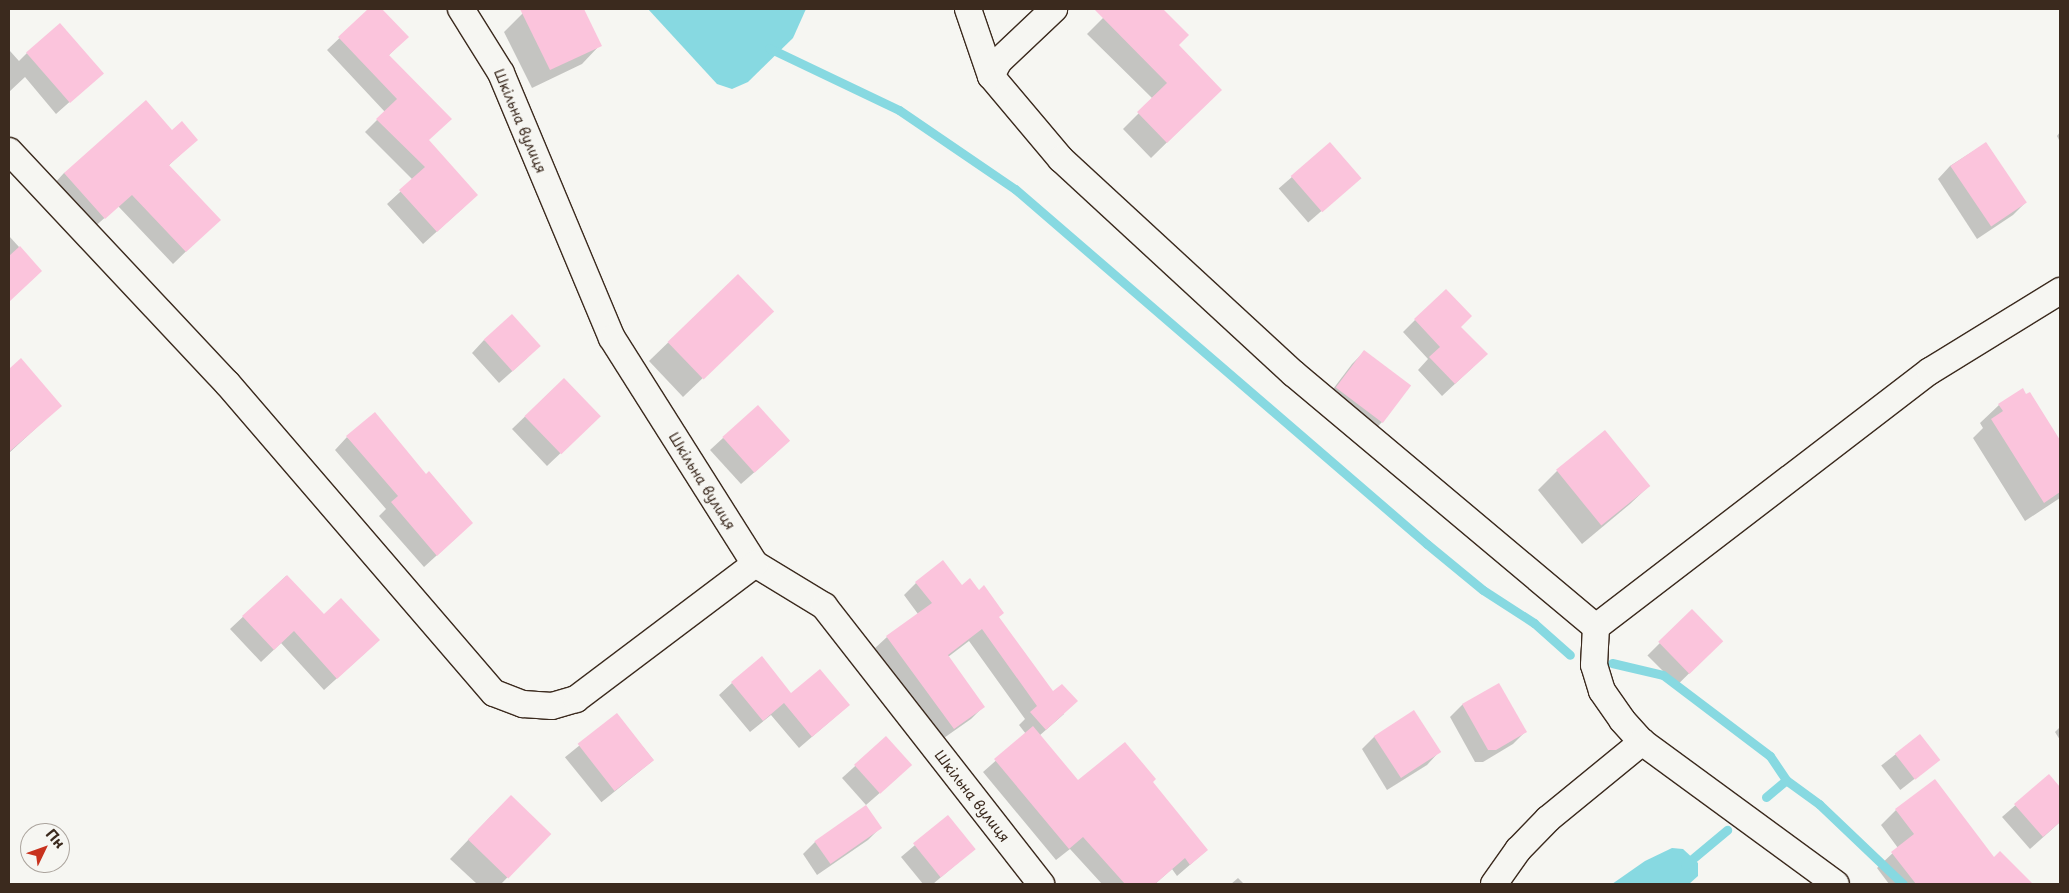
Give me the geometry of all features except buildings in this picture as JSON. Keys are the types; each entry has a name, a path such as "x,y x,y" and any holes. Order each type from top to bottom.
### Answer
{"street":[{"name":"Шкільна вулиця","path":"461,9 501,73 612,338 754,564 824,606 1041,884"},
{"path":"968,9 991,76 1061,159 1293,373 1596,627"},
{"path":"991,76 998,61 1054,9"},
{"path":"9,151 227,383 494,692 523,704 552,706 576,699 754,564"},
{"path":"1836,884 1642,742 1622,720 1602,691 1594,665 1596,627 1930,371 2060,291"},
{"path":"1494,884 1518,850 1548,819 1642,742"}],"water":[{"path":"648,9 806,9 793,38 748,82 732,89 717,84"},
{"path":"1672,848 1683,849 1698,863 1698,876 1689,884 1612,884 1645,861"}],"waterway":[{"path":"769,48 899,110 1015,189 1427,544 1483,590 1534,623 1570,655"},
{"path":"1612,663 1663,675 1770,756 1786,780 1819,804 1903,884"},
{"path":"1766,797 1786,780"},
{"path":"1685,865 1727,830"}]}
